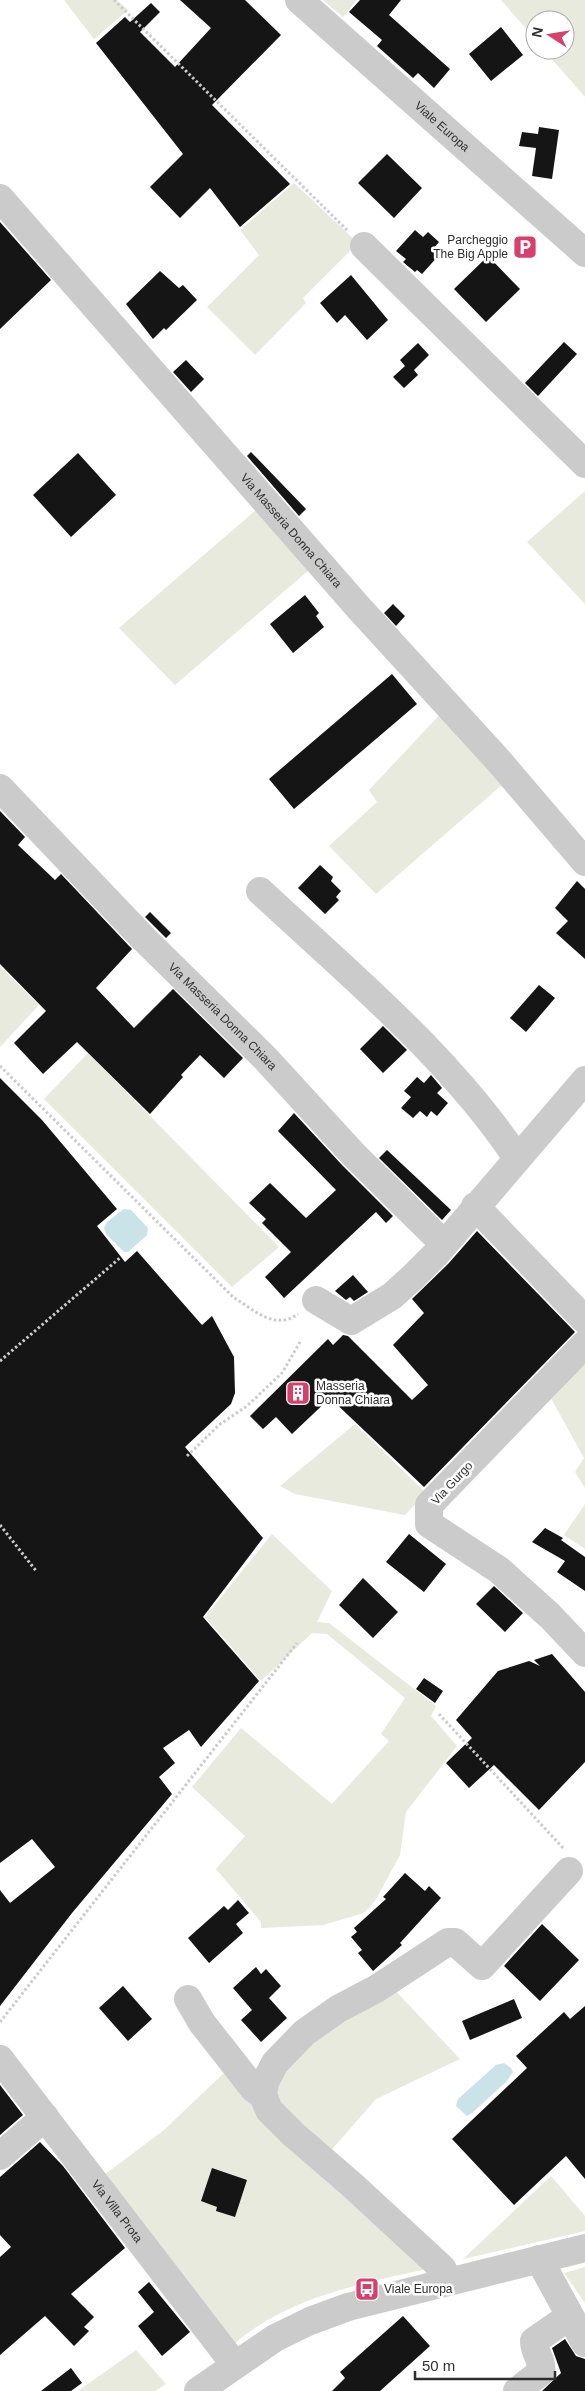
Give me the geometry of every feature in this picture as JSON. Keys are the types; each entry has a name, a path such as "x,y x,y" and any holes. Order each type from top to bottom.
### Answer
{"street":[{"name":"Viale Europa","path":"299,0 585,252"},
{"name":"Via Masseria Donna Chiara","path":"0,198 358,607 497,760 585,862"},
{"path":"364,246 585,464"},
{"name":"Via Masseria Donna Chiara","path":"0,788 144,939 266,1058 353,1154 444,1244"},
{"path":"260,891 434,1054 479,1105 517,1158"},
{"path":"316,1300 343,1318 351,1321 358,1319 392,1296 444,1244 585,1080"},
{"path":"475,1206 585,1320"},
{"name":"Via Gurgo","path":"585,1344 430,1505 429,1524 499,1570 550,1616 585,1653"},
{"path":"449,2281 438,2265 269,2110 264,2094 264,2082 275,2063 304,2033 338,2009 376,1989 448,1942 455,1942 482,1966 567,1860"},
{"path":"188,1999 202,2023 254,2089 264,2094"},
{"name":"Via Villa Prota","path":"0,2059 234,2365"},
{"path":"0,2156 45,2117"},
{"path":"198,2391 275,2338 310,2321 348,2307 585,2248"},
{"path":"539,2259 585,2343"},
{"path":"517,2391 541,2372 542,2363 534,2348 534,2341 570,2316"},
{"path":"215,2391 234,2365"}],"path":[{"path":"114,0 364,246"},
{"path":"0,1066 233,1297 276,1322 290,1320 316,1300"},
{"path":"0,1362 121,1257"},
{"path":"187,1456 219,1425 247,1406 282,1374 300,1342"},
{"path":"0,1526 37,1572"},
{"path":"0,2022 298,1643"},
{"path":"439,1714 567,1860"}],"shaded area":[{"path":"64,0 117,0 128,10 94,39"},
{"path":"323,0 357,0 343,17"},
{"path":"501,0 585,0 585,97 553,60 575,60 575,10 525,10 525,28"},
{"path":"294,183 358,243 303,298 306,303 255,355 207,307 259,255 240,230"},
{"path":"585,491 585,604 527,542"},
{"path":"263,504 316,564 175,685 119,628"},
{"path":"445,709 510,778 376,894 329,846 377,802 369,790"},
{"path":"0,966 39,1005 0,1047"},
{"path":"88,1053 279,1247 232,1287 44,1099"},
{"path":"585,1354 585,1488 575,1472 584,1458 547,1391"},
{"path":"355,1424 426,1493 405,1515 295,1494 280,1486"},
{"path":"585,1504 585,1549 564,1535"},
{"path":"272,1534 332,1591 317,1622 329,1623 436,1706 431,1716 457,1746 406,1812 400,1855 375,1901 364,1913 323,1925 261,1928 261,1922 216,1869 245,1836 192,1787 241,1728 332,1804 389,1741 381,1734 405,1698 327,1634 312,1633 261,1681 205,1617"},
{"path":"391,1986 460,2059 376,2099 327,2155 274,2101 275,2075 306,2039"},
{"path":"226,2071 435,2267 355,2286 303,2303 279,2314 234,2344 100,2178 164,2130"},
{"path":"551,2176 585,2216 585,2231 463,2259"},
{"path":"585,2267 585,2303 564,2273"},
{"path":"136,2350 166,2384 155,2391 78,2391"}],"water":[{"path":"124,1209 131,1210 148,1228 147,1235 128,1252 124,1252 106,1234 104,1228 107,1222"},
{"path":"504,2063 513,2072 506,2082 467,2116 456,2106 458,2099 496,2065"}],"building":[{"path":"180,0 245,0 281,35 212,105 290,184 240,227 210,188 180,218 150,187 183,154 96,43 125,17 130,22 151,3 160,12 140,32 175,67 211,28"},
{"path":"360,0 401,0 389,15 450,69 434,88 418,73 413,78 377,46 382,40 349,12"},
{"path":"501,27 523,55 491,81 469,54"},
{"path":"539,127 559,130 552,179 532,176 536,148 519,146 522,132 538,134"},
{"path":"387,154 422,188 394,218 358,183"},
{"path":"0,222 51,280 0,329"},
{"path":"415,230 423,237 428,232 439,242 434,248 440,254 422,274 417,270 415,272 403,262 406,259 396,251"},
{"path":"488,256 520,289 486,322 454,289"},
{"path":"160,271 179,288 183,285 197,300 166,330 164,328 153,339 126,304"},
{"path":"351,275 388,320 367,340 345,315 337,323 320,303"},
{"path":"564,342 577,354 538,396 525,383"},
{"path":"418,343 429,355 414,370 418,375 404,388 393,377 405,366 400,360"},
{"path":"186,360 204,379 191,392 173,372"},
{"path":"251,452 306,509 299,516 247,456"},
{"path":"78,453 116,495 71,537 33,495"},
{"path":"305,595 319,613 316,616 324,627 293,653 270,624"},
{"path":"393,604 405,616 396,626 384,613"},
{"path":"392,674 417,704 294,809 269,779"},
{"path":"0,811 25,837 18,845 55,880 61,874 132,949 96,988 134,1028 173,989 243,1058 224,1078 200,1055 181,1075 183,1077 150,1114 77,1042 43,1074 14,1043 46,1011 0,964"},
{"path":"320,865 333,877 331,881 341,891 336,897 339,900 325,914 298,888"},
{"path":"577,881 585,889 585,959 556,933 568,921 555,908"},
{"path":"150,912 171,933 166,938 145,917"},
{"path":"539,985 555,998 526,1032 510,1018"},
{"path":"383,1026 407,1050 383,1073 360,1049"},
{"path":"431,1075 442,1088 437,1093 448,1103 437,1116 431,1111 427,1117 420,1111 413,1118 401,1108 411,1097 404,1091 417,1077 424,1083"},
{"path":"0,1078 42,1120 117,1209 97,1226 125,1262 137,1251 202,1325 212,1316 234,1357 235,1393 231,1404 185,1447 263,1538 203,1617 259,1681 201,1747 189,1730 163,1748 175,1763 159,1777 172,1794 72,1913 0,2006 0,1890 10,1903 55,1867 32,1839 0,1863"},
{"path":"294,1113 393,1216 386,1223 376,1212 284,1298 265,1277 291,1252 262,1223 266,1219 249,1203 270,1183 306,1218 336,1190 278,1131"},
{"path":"387,1150 451,1210 442,1220 379,1158"},
{"path":"477,1231 575,1332 424,1487 330,1398 292,1434 276,1417 263,1429 250,1416 328,1339 333,1345 343,1335 348,1336 412,1400 428,1385 393,1345 424,1313 412,1299 448,1264"},
{"path":"353,1275 368,1292 354,1301 350,1297 346,1300 335,1291"},
{"path":"545,1528 563,1538 561,1540 585,1557 585,1591 557,1572 565,1561 532,1542"},
{"path":"409,1534 446,1564 424,1592 386,1562"},
{"path":"363,1578 398,1612 373,1638 339,1605"},
{"path":"494,1586 523,1613 505,1632 476,1604"},
{"path":"552,1654 585,1692 585,1762 539,1810 494,1765 469,1788 446,1763 472,1738 456,1720 498,1671 529,1661 540,1666 534,1660"},
{"path":"424,1678 443,1691 435,1703 416,1689"},
{"path":"405,1873 425,1891 429,1886 441,1898 400,1943 402,1945 373,1971 358,1953 362,1950 351,1937 357,1932 354,1928 386,1899 383,1897"},
{"path":"238,1900 249,1913 236,1924 243,1933 209,1963 188,1938 224,1906 228,1910"},
{"path":"542,1924 579,1960 540,2001 504,1966"},
{"path":"256,1967 261,1974 266,1969 281,1986 269,1998 287,2018 261,2042 241,2020 252,2010 233,1988"},
{"path":"123,1986 152,2019 128,2041 99,2008"},
{"path":"514,1999 522,2018 470,2040 462,2021"},
{"path":"585,2006 585,2179 566,2156 514,2205 452,2139 527,2068 516,2056 564,2012 570,2019"},
{"path":"0,2085 23,2115 0,2135"},
{"path":"40,2142 63,2166 125,2248 71,2294 94,2317 84,2327 89,2331 74,2346 45,2316 0,2355 0,2257 11,2247 0,2235 0,2177"},
{"path":"212,2168 247,2180 235,2217 216,2211 217,2207 201,2201"},
{"path":"149,2282 190,2332 162,2356 138,2326 154,2312 138,2292"},
{"path":"403,2316 430,2346 380,2391 332,2391 345,2378 340,2372"},
{"path":"565,2339 576,2356 585,2359 585,2391 542,2391 561,2373 552,2348"},
{"path":"71,2368 82,2383 71,2391 41,2391"}],"place":[{"name":"Parcheggio The Big Apple","path":"525,247"},
{"name":"Masseria Donna Chiara","path":"298,1393"},
{"name":"Viale Europa","path":"367,2289"}]}
